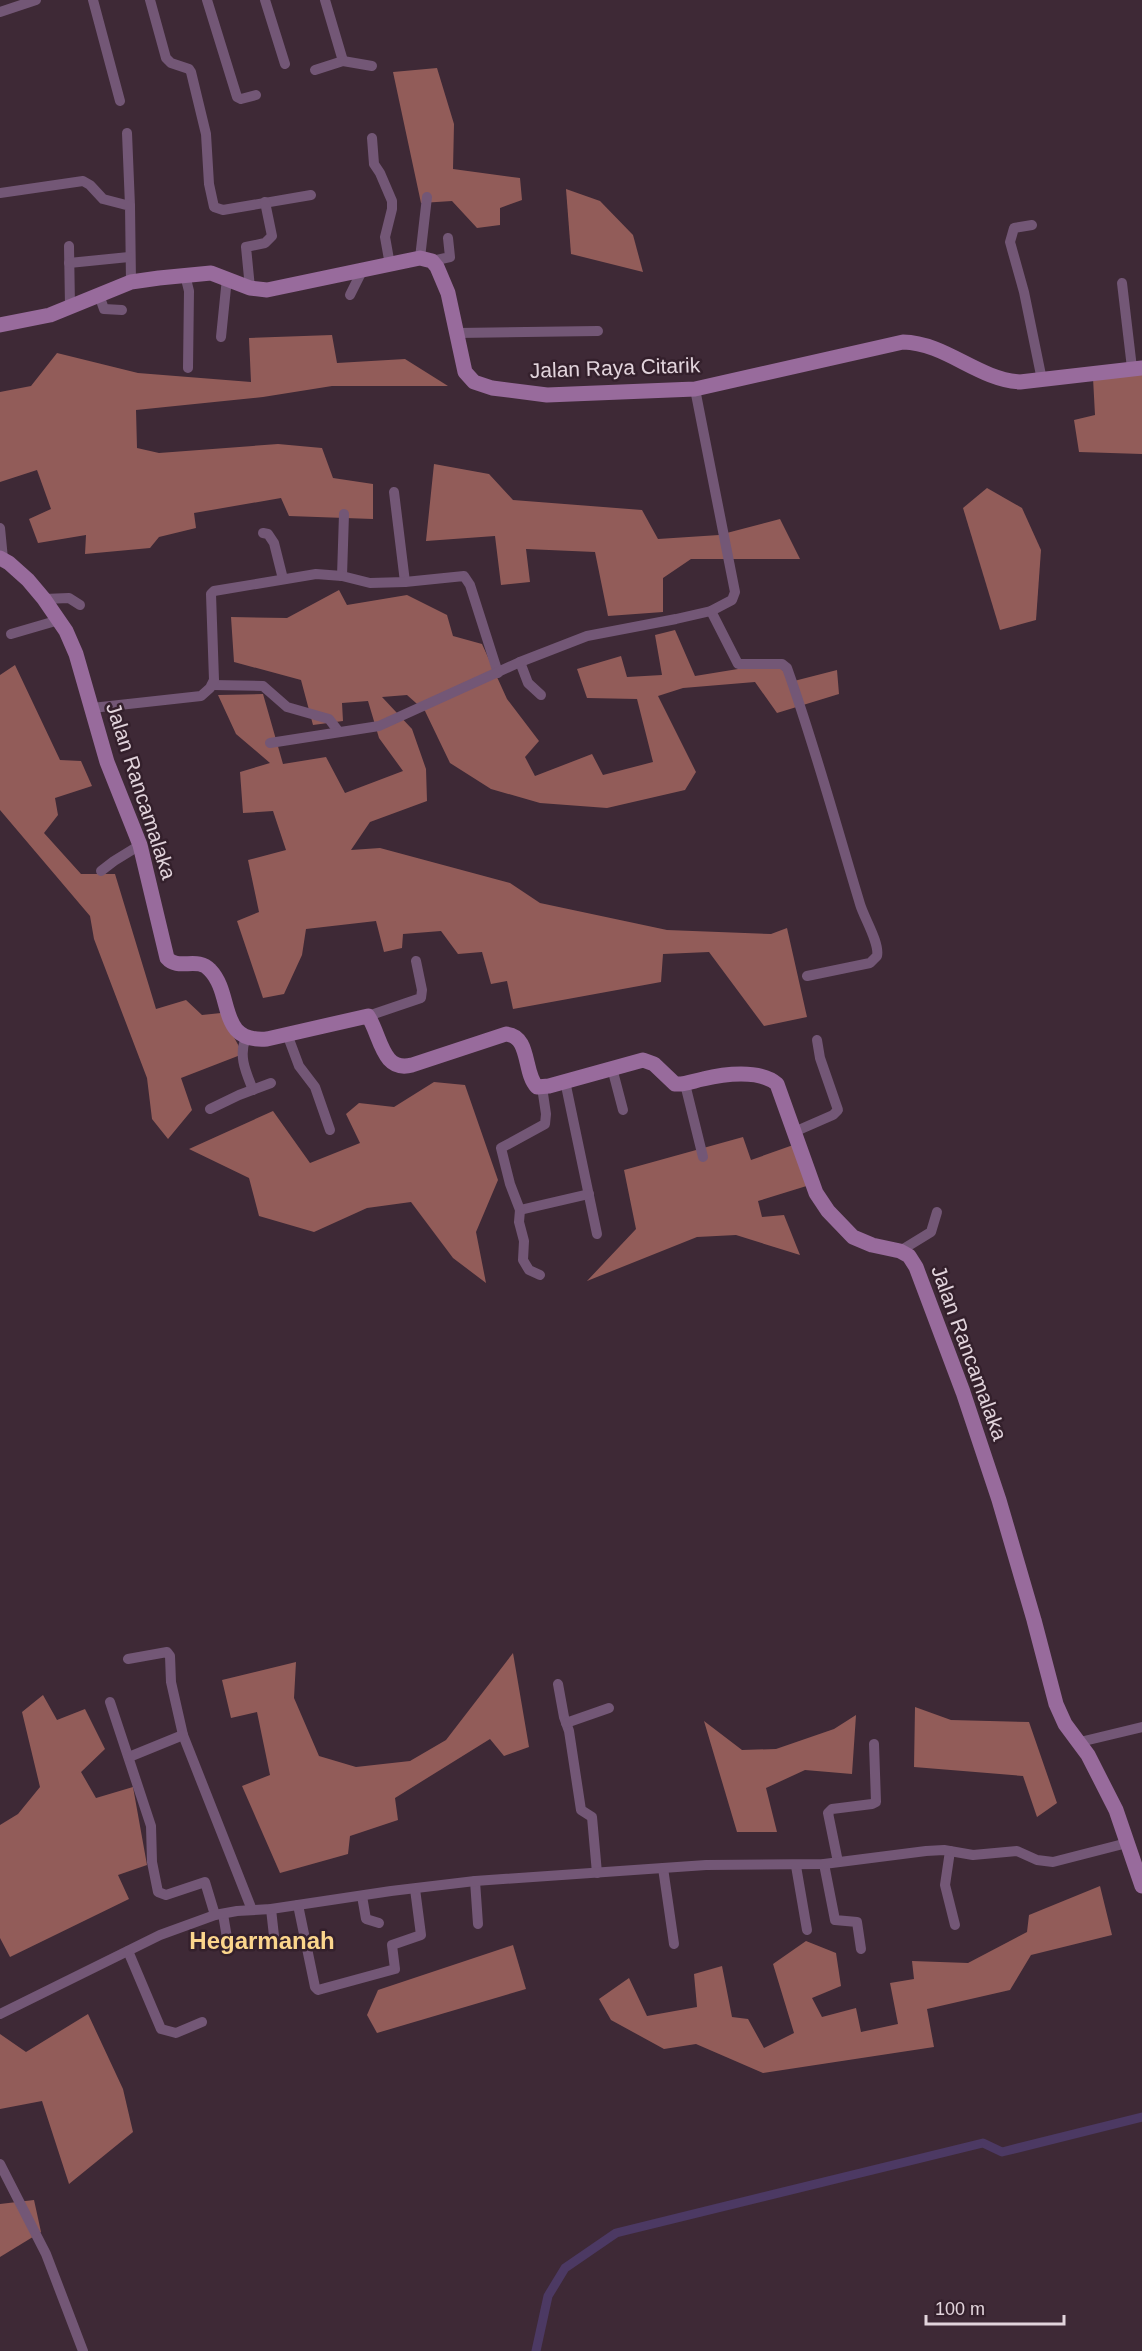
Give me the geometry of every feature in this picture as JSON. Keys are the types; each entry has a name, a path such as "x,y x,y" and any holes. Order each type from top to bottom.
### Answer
{"street":[{"path":"0,12 36,0"},
{"path":"93,0 120,101"},
{"path":"150,0 166,58 190,72 206,134 209,184 214,207 224,210 311,195"},
{"path":"207,0 237,97 241,99 256,94"},
{"path":"265,0 285,64"},
{"path":"325,0 344,61"},
{"path":"315,70 344,61 372,66"},
{"path":"127,133 131,282"},
{"path":"372,138 374,164 392,201 385,237 390,265"},
{"path":"0,192 83,181 90,184 103,199 130,206"},
{"path":"426,260 427,197"},
{"path":"250,288 246,247 266,243 272,236 265,202"},
{"path":"1032,225 1014,228 1010,242 1024,292 1042,380"},
{"path":"0,325 43,317 131,282 211,273 250,288 267,290 390,265 450,256 448,238"},
{"path":"69,246 70,306"},
{"path":"69,263 129,257"},
{"name":"Jalan Raya Citarik","path":"426,260 437,267 448,293 465,372 481,386 547,395 696,389 903,342 932,347 980,372 1007,381 1042,380 1137,368"},
{"path":"350,295 362,271"},
{"path":"184,275 189,291 188,368"},
{"path":"221,337 227,278"},
{"path":"1122,283 1137,368"},
{"path":"99,295 104,309 122,310"},
{"path":"457,333 598,330"},
{"path":"270,743 379,726 498,674 520,662 587,636 711,611 732,600 735,592 696,389"},
{"path":"394,492 405,582"},
{"path":"342,576 344,514"},
{"path":"0,528 1,558"},
{"path":"263,533 273,539 283,579"},
{"name":"Jalan Rancamalaka","path":"1,558 28,580 44,599 59,620 76,654 107,762 140,845 167,958 175,964 196,963 209,968 218,981 232,1023 246,1038"},
{"path":"92,708 201,696 214,680 211,594 218,589 316,574 342,576 370,583 464,576 470,585 498,674"},
{"path":"44,599 69,598 80,605"},
{"path":"711,611 738,664 782,664 787,668 806,722 862,910 876,945 877,956 870,963 807,976"},
{"path":"11,634 59,620"},
{"path":"520,662 528,682 541,695"},
{"path":"212,685 263,686 287,707 329,719 339,732"},
{"path":"101,871 140,845"},
{"path":"253,1090 243,1060 242,1048 246,1038 267,1039 368,1016 421,998 422,990 416,961"},
{"path":"368,1016 377,1031 387,1058 398,1067 412,1065 500,1036 512,1035 522,1044 533,1083 537,1087 638,1060 649,1061 675,1084 730,1075 768,1078 779,1088 816,1193 848,1234 858,1240 900,1251 931,1232 937,1212"},
{"path":"287,1034 298,1066 315,1087 330,1130"},
{"path":"794,1131 833,1115 838,1110 820,1058 817,1040"},
{"path":"612,1068 623,1110"},
{"path":"565,1081 597,1234"},
{"path":"210,1110 271,1083"},
{"path":"685,1084 703,1157"},
{"path":"540,1275 530,1270 523,1260 524,1241 519,1222 520,1210 510,1184 501,1148 544,1124 546,1114 542,1087"},
{"path":"520,1210 589,1194"},
{"name":"Jalan Rancamalaka","path":"900,1251 909,1256 916,1267 963,1392 1031,1609 1056,1704 1065,1724 1080,1742 1116,1810 1142,1886"},
{"path":"128,1659 169,1653 172,1688 183,1735 252,1910"},
{"path":"558,1684 570,1731 581,1810 592,1817 597,1873"},
{"path":"110,1702 151,1826 152,1862 158,1892 166,1895 205,1882 219,1914 228,1944"},
{"path":"567,1723 609,1708"},
{"path":"1080,1742 1142,1727"},
{"path":"129,1757 183,1735"},
{"path":"838,1862 828,1813 832,1809 876,1802 874,1744"},
{"path":"0,2014 160,1935 219,1914 475,1881 727,1864 795,1866 882,1855 950,1851 973,1855 1017,1851 1036,1860 1053,1863 1127,1843"},
{"path":"950,1851 945,1885 955,1925"},
{"path":"824,1864 836,1920 857,1922 861,1948"},
{"path":"795,1866 807,1930"},
{"path":"663,1868 674,1944"},
{"path":"475,1881 478,1924"},
{"path":"298,1905 315,1986 318,1990 395,1969 392,1945 421,1935 415,1889"},
{"path":"362,1896 366,1919 379,1923"},
{"path":"271,1909 275,1945"},
{"path":"128,1951 161,2029 176,2033 202,2022"},
{"path":"0,2164 46,2254 83,2351"}],"shaded area":[{"path":"437,68 454,124 453,169 520,178 522,200 500,208 500,225 477,228 452,201 421,203 393,72"},
{"path":"566,189 600,201 633,235 643,272 571,254"},
{"path":"332,335 337,363 405,359 448,386 332,386 263,397 136,410 137,448 159,453 278,444 322,448 333,478 373,484 373,519 289,516 281,498 194,513 196,528 159,537 150,548 85,554 86,535 38,543 29,519 51,509 37,470 0,482 0,392 31,386 57,353 138,373 251,382 249,338"},
{"path":"1142,367 1142,454 1079,452 1074,420 1095,415 1093,378"},
{"path":"434,464 489,474 513,500 642,510 658,539 719,535 780,519 800,559 691,559 663,578 663,612 608,616 595,552 526,549 530,582 501,585 495,536 426,541"},
{"path":"987,488 1022,508 1041,550 1036,620 1000,630 963,508"},
{"path":"339,590 347,605 407,595 447,615 453,636 482,644 507,699 539,741 525,757 535,776 592,754 603,775 653,762 637,699 587,698 577,669 621,656 627,677 662,675 655,635 675,630 695,676 775,663 794,681 837,670 839,694 777,713 755,682 683,688 658,696 696,772 685,790 607,808 540,803 491,789 450,763 425,711 407,695 382,697 412,729 426,769 427,801 370,822 351,850 380,848 510,883 540,903 667,930 771,934 787,928 807,1017 764,1026 709,952 663,954 661,982 513,1009 507,981 491,984 482,952 458,954 441,931 403,934 402,948 384,952 376,921 306,929 302,955 284,994 263,998 237,921 259,912 248,860 286,850 273,811 243,813 240,772 270,763 236,734 218,695 263,694 283,764 326,757 345,793 403,771 379,738 368,701 342,703 343,721 313,725 301,680 234,662 231,617 287,618"},
{"path":"15,665 60,760 81,761 92,786 55,798 58,815 44,833 81,874 115,874 156,1009 186,1000 202,1015 221,1013 243,1054 181,1078 192,1110 168,1139 152,1119 147,1078 94,939 90,916 0,810 0,675"},
{"path":"434,1082 465,1085 498,1180 476,1232 486,1283 453,1258 411,1202 367,1208 314,1232 259,1216 249,1178 189,1149 273,1111 310,1163 360,1143 346,1114 359,1103 394,1107"},
{"path":"743,1137 751,1160 796,1144 813,1184 758,1201 762,1217 784,1215 800,1255 736,1235 697,1237 587,1281 636,1229 624,1170"},
{"path":"513,1653 529,1747 504,1756 490,1739 395,1798 398,1820 350,1836 348,1854 280,1873 242,1786 270,1775 257,1712 231,1718 222,1680 296,1662 294,1698 319,1756 356,1767 410,1761 446,1740"},
{"path":"43,1695 57,1720 85,1709 105,1749 81,1772 96,1798 133,1787 147,1865 118,1875 129,1899 10,1957 0,1938 0,1825 18,1814 40,1787 22,1712"},
{"path":"915,1707 951,1720 1029,1722 1057,1803 1037,1817 1023,1776 914,1767"},
{"path":"856,1715 852,1774 805,1770 766,1788 777,1832 737,1832 704,1721 742,1750 776,1749 834,1729"},
{"path":"1100,1886 1112,1935 1031,1955 1010,1990 927,2009 934,2047 763,2073 696,2044 664,2049 611,2020 599,1999 629,1978 647,2016 697,2007 694,1974 722,1966 732,2017 748,2019 764,2048 794,2033 773,1964 806,1941 836,1953 841,1986 812,1998 822,2017 856,2008 861,2032 898,2024 890,1983 914,1979 912,1961 968,1963 1027,1932 1029,1915"},
{"path":"513,1945 526,1989 377,2033 367,2015 378,1990"},
{"path":"88,2014 123,2089 133,2132 69,2184 42,2101 0,2109 0,2034 26,2052"},
{"path":"34,2200 41,2232 0,2257 0,2204"}],"waterway":[{"path":"536,2351 548,2296 565,2268 616,2233 983,2143 1002,2152 1142,2117"}],"district":[{"name":"Hegarmanah","path":"262,1941"}]}
